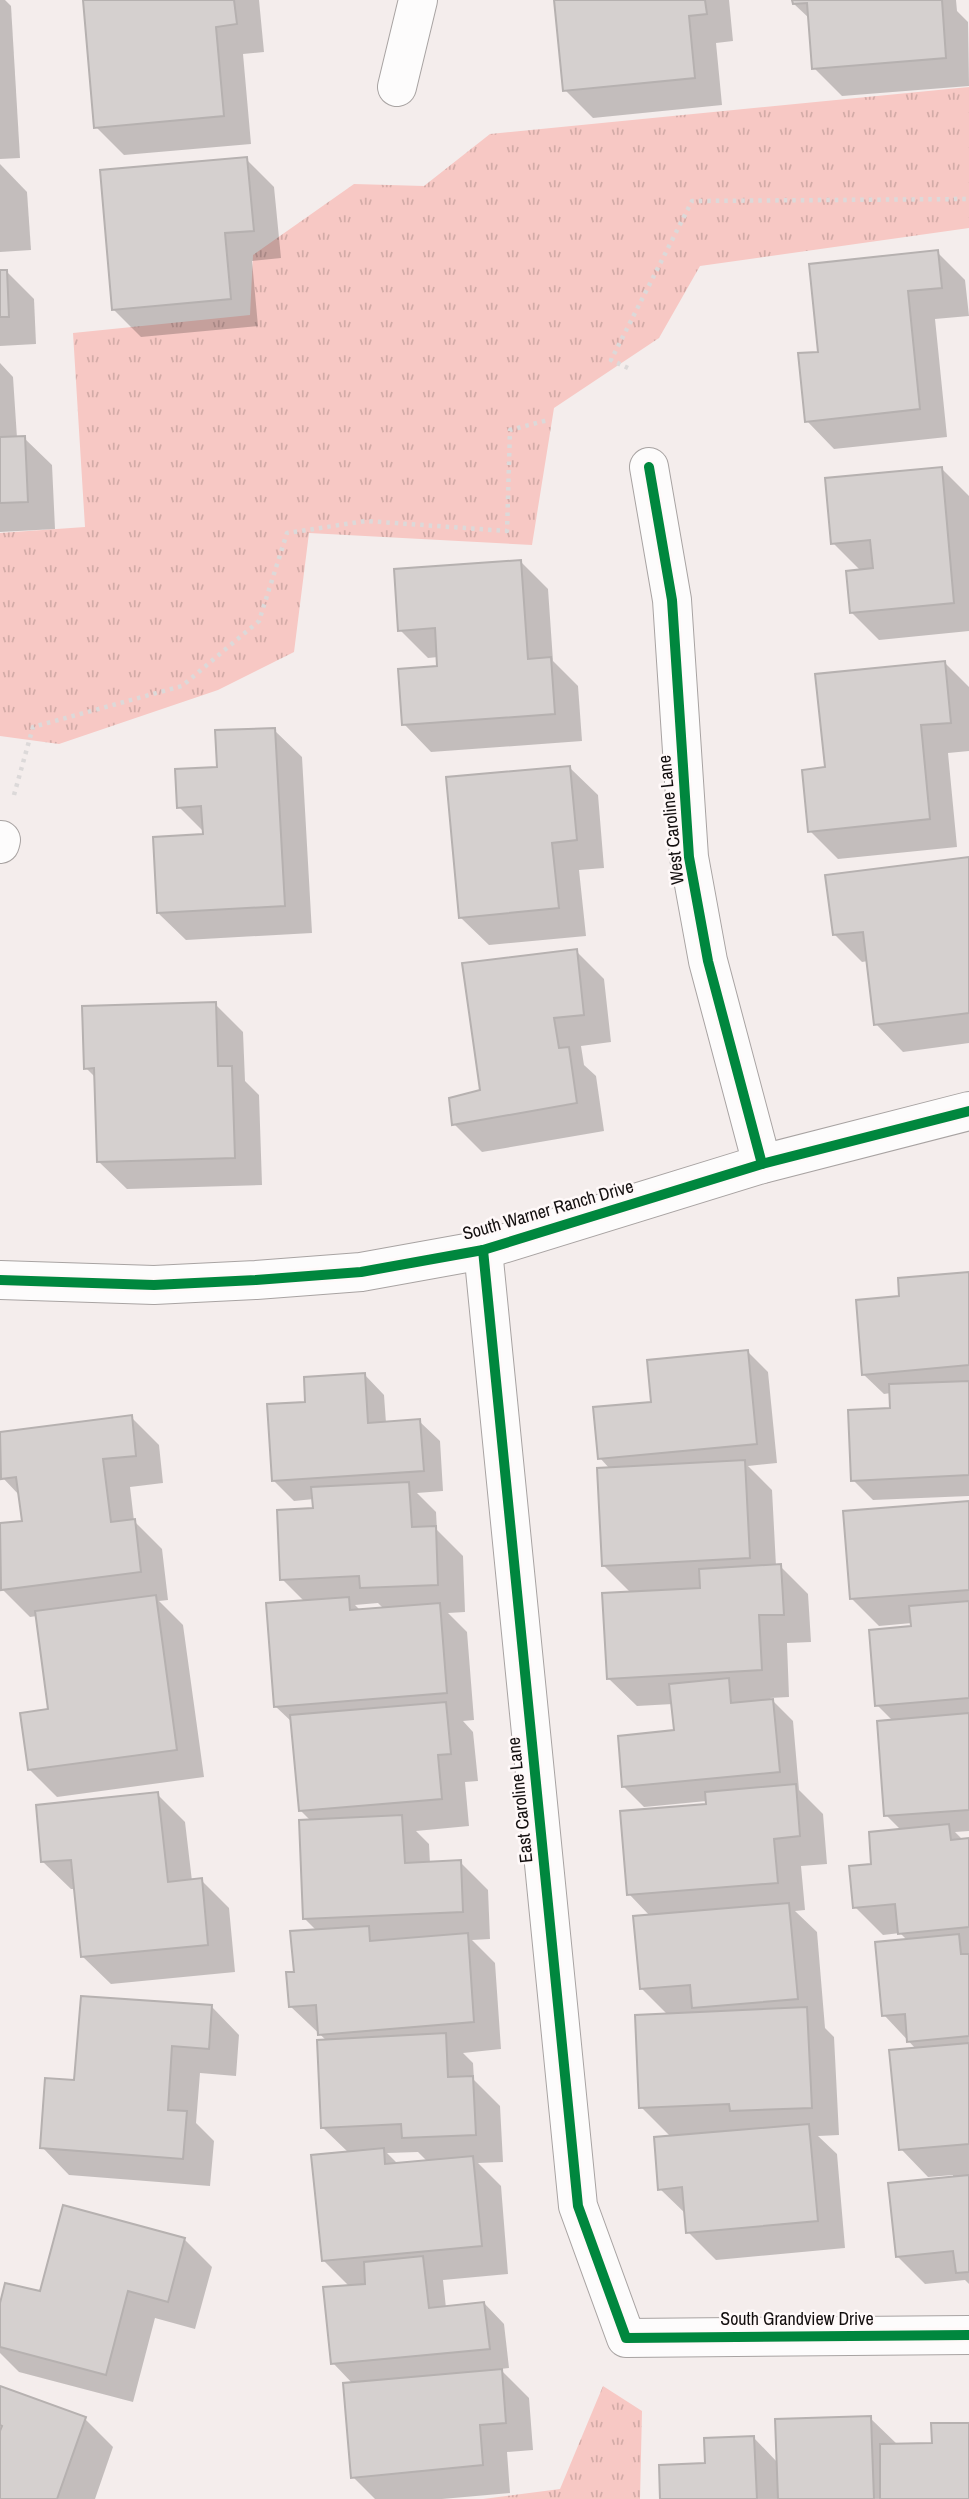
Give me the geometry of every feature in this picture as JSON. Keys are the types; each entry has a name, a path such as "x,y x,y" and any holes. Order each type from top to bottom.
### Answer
{"street":[{"path":"397,87 418,0"},
{"name":"West Caroline Lane","path":"649,467 671,600 690,857 708,961 762,1164"},
{"name":"South Warner Ranch Drive","path":"0,1280 154,1284 361,1272 482,1250 762,1164 969,1111"},
{"name":"East Caroline Lane","path":"482,1250 578,2206 626,2338"},
{"name":"South Grandview Drive","path":"626,2338 969,2336"}],"path":[{"path":"628,368 611,360 692,201 969,199"},
{"path":"1,842 33,727 182,686 259,621 287,533 366,521 508,531 510,430 548,420"}],"green space":[{"path":"969,87 969,228 700,266 659,338 554,408 532,545 309,533 294,652 218,690 59,744 0,736 0,533 85,527 73,333 250,315 253,255 354,184 424,186 490,134"},
{"path":"603,2386 642,2411 640,2499 483,2499 560,2489"}],"building":[{"path":"83,0 234,0 237,24 216,27 224,116 94,128"},
{"path":"554,0 705,0 707,14 689,16 695,78 563,91"},
{"path":"792,0 942,0 946,58 812,69 807,3 793,4"},
{"path":"247,157 254,231 225,233 231,299 112,310 100,170"},
{"path":"938,250 942,288 908,291 920,409 805,422 798,353 818,352 809,264"},
{"path":"0,270 7,270 9,317 0,317"},
{"path":"25,436 28,502 0,503 0,437"},
{"path":"942,467 954,603 850,613 846,571 873,568 870,540 831,544 825,478"},
{"path":"521,560 528,659 551,657 555,714 402,725 398,669 437,666 435,628 398,631 394,569"},
{"path":"945,661 951,723 921,725 930,819 808,832 802,770 825,767 815,674"},
{"path":"275,728 285,906 157,913 153,837 203,834 201,806 177,808 175,769 217,767 215,730"},
{"path":"570,766 577,840 552,843 559,908 459,918 446,777"},
{"path":"969,857 969,1013 874,1025 863,932 833,935 825,875"},
{"path":"577,949 584,1015 554,1018 559,1048 569,1047 577,1103 452,1125 449,1098 480,1090 462,963"},
{"path":"216,1002 218,1066 232,1066 235,1158 97,1162 94,1068 84,1069 82,1006"},
{"path":"969,1272 969,1365 862,1375 856,1300 899,1296 898,1278"},
{"path":"748,1350 757,1444 598,1459 593,1407 651,1402 647,1360"},
{"path":"365,1373 368,1423 420,1419 424,1471 272,1481 267,1404 305,1402 304,1377"},
{"path":"969,1381 969,1475 851,1481 848,1410 890,1408 889,1384"},
{"path":"132,1415 136,1456 103,1459 111,1522 135,1519 141,1572 1,1590 0,1523 22,1521 16,1477 1,1479 0,1432"},
{"path":"745,1460 750,1558 602,1566 597,1468"},
{"path":"409,1482 412,1527 436,1526 438,1585 360,1588 359,1576 280,1580 277,1510 313,1508 311,1487"},
{"path":"969,1501 969,1590 850,1599 843,1511"},
{"path":"781,1564 784,1615 759,1615 762,1670 607,1679 602,1593 700,1588 699,1569"},
{"path":"156,1595 177,1750 28,1770 20,1713 48,1709 35,1611"},
{"path":"349,1597 350,1610 440,1603 447,1693 274,1707 266,1603"},
{"path":"969,1601 969,1698 875,1706 869,1630 911,1626 909,1606"},
{"path":"729,1678 731,1703 773,1699 780,1772 622,1787 618,1736 674,1730 669,1684"},
{"path":"446,1702 451,1754 438,1755 442,1799 299,1811 290,1715"},
{"path":"969,1713 969,1810 884,1816 877,1721"},
{"path":"796,1784 800,1836 774,1839 778,1883 627,1895 620,1811 706,1804 705,1792"},
{"path":"158,1792 168,1882 202,1878 208,1945 81,1957 71,1860 41,1862 36,1805"},
{"path":"402,1815 405,1863 461,1860 463,1912 303,1919 299,1820"},
{"path":"949,1824 951,1840 969,1838 969,1927 898,1934 895,1904 853,1908 849,1866 871,1864 869,1832"},
{"path":"789,1903 798,1999 692,2008 690,1985 640,1989 633,1916"},
{"path":"369,1926 370,1941 468,1933 474,2022 318,2035 316,2005 289,2007 286,1972 294,1972 290,1931"},
{"path":"959,1934 961,1954 969,1954 969,2036 907,2042 905,2014 882,2016 875,1942"},
{"path":"81,1996 212,2005 209,2049 172,2046 168,2110 187,2111 183,2159 40,2148 45,2078 74,2080"},
{"path":"807,2007 812,2108 730,2111 729,2104 639,2108 635,2015"},
{"path":"446,2033 448,2077 473,2076 476,2135 402,2138 401,2124 321,2128 317,2040"},
{"path":"969,2043 969,2144 899,2150 889,2050"},
{"path":"809,2124 818,2221 686,2233 682,2187 658,2190 654,2137"},
{"path":"384,2148 385,2164 473,2156 482,2246 322,2261 311,2155"},
{"path":"969,2175 969,2272 956,2273 953,2251 896,2257 888,2183"},
{"path":"63,2205 185,2238 168,2302 128,2291 106,2375 0,2347 0,2303 5,2283 40,2291"},
{"path":"423,2256 429,2308 484,2302 490,2349 331,2364 323,2287 365,2284 364,2262"},
{"path":"502,2369 506,2423 480,2425 483,2465 351,2478 343,2383"},
{"path":"0,2386 86,2417 57,2499 0,2499"},
{"path":"871,2416 874,2499 778,2499 775,2419"},
{"path":"931,2423 969,2423 969,2499 880,2499 880,2444 932,2443"},
{"path":"754,2436 757,2499 660,2499 659,2465 705,2463 704,2438"}],"cycle path":[{"path":"649,467 672,600 689,857 708,961 762,1164"},
{"path":"0,1280 154,1285 361,1272 483,1250 762,1164 969,1111"},
{"path":"483,1250 578,2206 626,2338 969,2335"}]}
